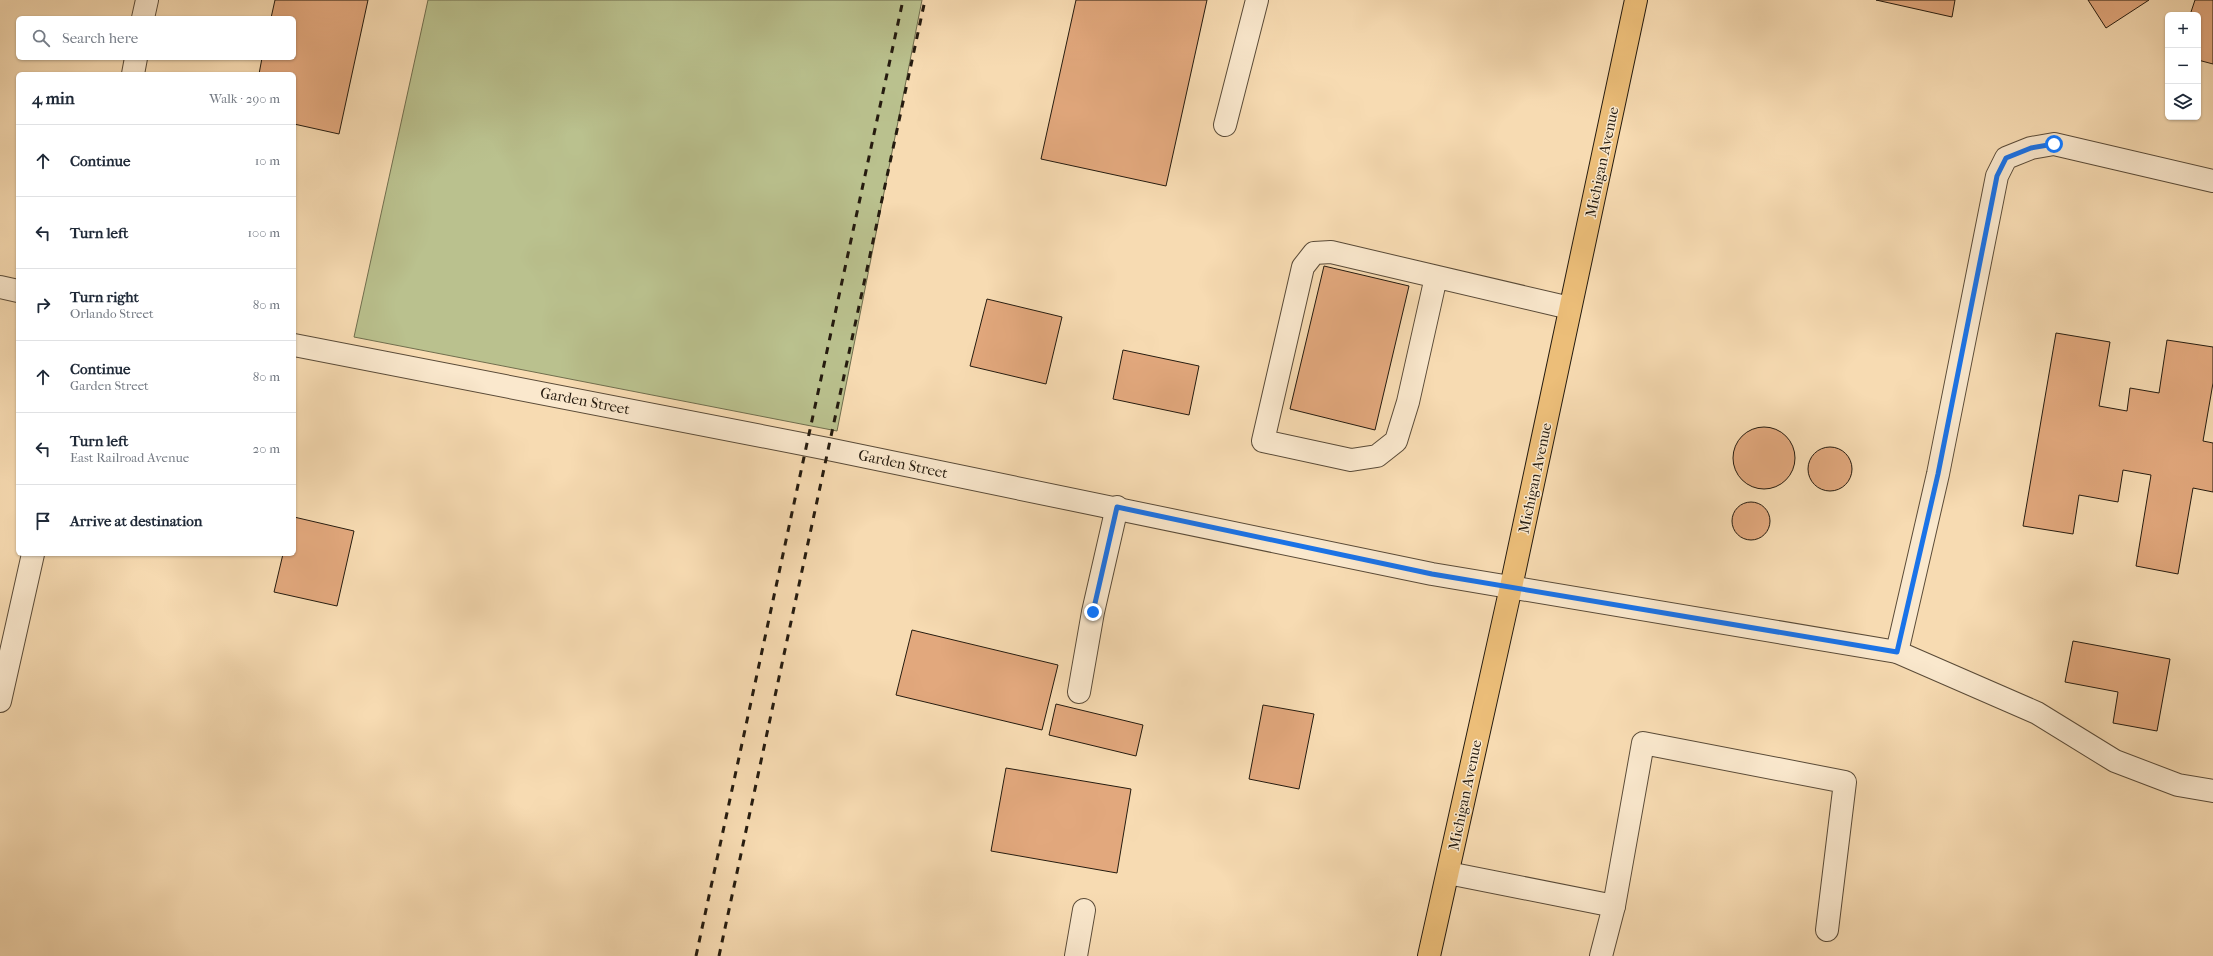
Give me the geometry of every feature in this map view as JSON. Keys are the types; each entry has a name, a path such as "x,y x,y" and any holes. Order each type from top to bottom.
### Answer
{"main road":[{"name":"Michigan Avenue","path":"1429,956 1511,587 1636,0"}],"street":[{"path":"143,16 147,0"},
{"path":"1225,125 1258,0"},
{"path":"133,72 136,60"},
{"path":"1897,652 1938,474 1997,176 2006,158 2031,148 2054,144 2213,181"},
{"path":"1436,277 1408,402 1396,441 1376,456 1352,460 1263,441 1303,267 1314,254 1331,252 1570,308"},
{"path":"0,287 16,291"},
{"name":"Garden Street","path":"296,345 1117,507 1432,574 1897,652 2037,713 2115,761 2178,784 2213,791"},
{"path":"1079,692 1093,612 1117,507"},
{"path":"0,701 33,556"},
{"path":"1601,956 1614,906 1643,743 1845,782 1827,930"},
{"path":"1448,873 1614,906"},
{"path":"1076,956 1084,910"}],"green space":[{"path":"428,0 922,0 837,431 354,337"}],"building":[{"path":"275,0 368,0 339,134 296,124 296,72 259,72 262,60 296,60 296,16 271,16"},
{"path":"1076,0 1207,0 1166,186 1041,159"},
{"path":"1876,0 1955,0 1952,17"},
{"path":"2088,0 2149,0 2106,28"},
{"path":"2195,0 2213,0 2213,64 2201,61 2201,12 2191,12"},
{"path":"1324,266 1409,286 1375,430 1290,409"},
{"path":"987,299 1062,317 1046,384 970,366"},
{"path":"2056,333 2110,342 2099,406 2127,411 2130,388 2159,393 2167,340 2213,347 2213,383 2203,441 2213,443 2213,492 2193,488 2178,574 2136,566 2151,475 2123,470 2118,502 2079,495 2073,534 2023,526"},
{"path":"1123,350 1199,366 1189,415 1113,399"},
{"path":"1764,427 1776,430 1786,436 1792,446 1795,458 1792,470 1786,480 1776,486 1764,489 1752,486 1742,480 1736,470 1733,458 1736,446 1742,436 1752,430"},
{"path":"1826,447 1834,447 1839,448 1846,453 1851,460 1851,478 1846,485 1839,490 1826,491 1818,488 1811,481 1808,473 1808,465 1811,457 1818,450"},
{"path":"1747,502 1755,502 1765,507 1769,514 1769,528 1765,535 1755,540 1747,540 1737,535 1735,532 1732,525 1732,517 1737,507 1740,505"},
{"path":"296,517 354,531 337,606 274,592 283,556 296,556"},
{"path":"912,630 1058,665 1042,730 896,695"},
{"path":"2073,641 2170,659 2157,731 2113,723 2118,692 2065,682"},
{"path":"1056,704 1143,725 1136,756 1049,735"},
{"path":"1263,705 1314,714 1299,789 1249,779"},
{"path":"1006,768 1131,789 1117,873 991,851"}],"railway":[{"path":"696,956 903,0"},
{"path":"719,956 925,0"}],"route":[{"path":"1093,612 1117,507 1432,574 1897,652 1938,474 1997,176 2006,158 2031,148 2054,144"}]}
